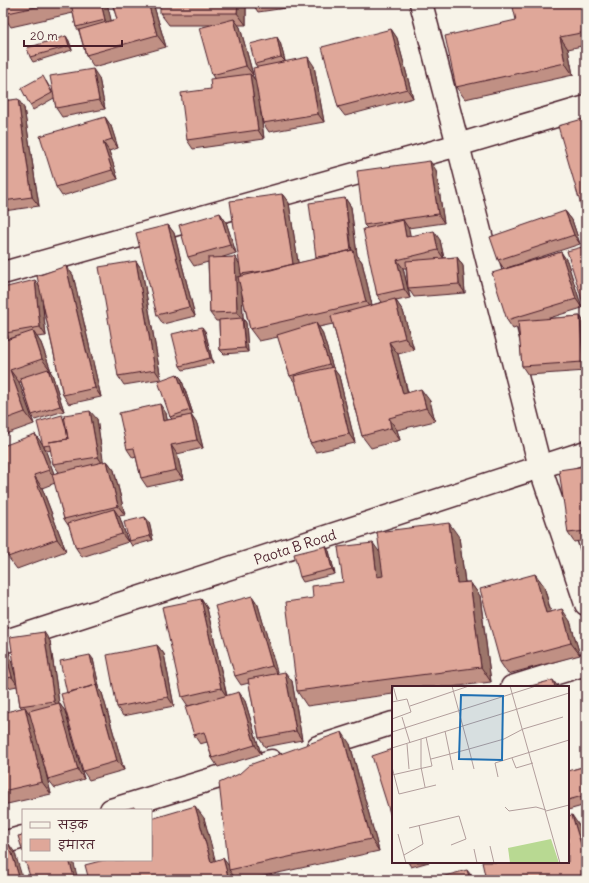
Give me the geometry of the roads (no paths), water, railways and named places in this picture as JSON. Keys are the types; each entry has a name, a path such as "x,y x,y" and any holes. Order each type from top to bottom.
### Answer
{"street":[{"path":"421,3 540,468 586,604"},
{"path":"3,272 458,145 586,107"},
{"name":"Paota B Road","path":"3,642 586,452"},
{"path":"515,686 586,664"},
{"path":"114,809 392,724"},
{"path":"3,843 22,837"}]}
